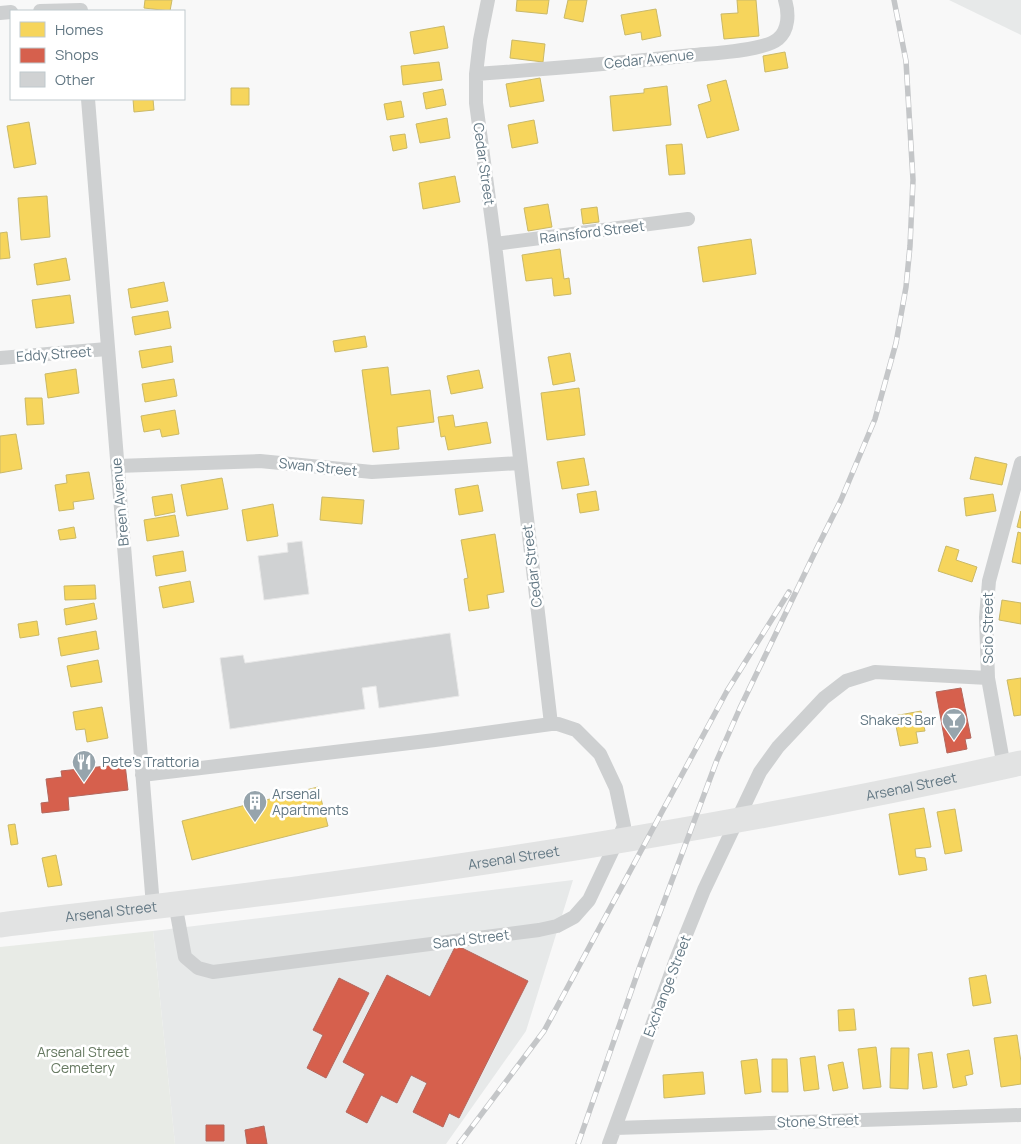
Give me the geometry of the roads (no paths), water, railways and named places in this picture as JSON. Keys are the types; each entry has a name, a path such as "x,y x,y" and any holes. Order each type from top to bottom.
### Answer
{"highway":[{"name":"Arsenal Street","path":"0,925 340,884 557,850 786,812 1012,765"}],"street":[{"name":"Cedar Street","path":"488,0 476,74 476,103 495,244 551,724"},
{"name":"Cedar Avenue","path":"476,74 625,62 739,50 763,45 778,40 786,29 787,8 785,0"},
{"path":"50,10 81,7"},
{"name":"Breen Avenue","path":"88,100 142,775 164,905"},
{"name":"Rainsford Street","path":"495,244 688,220"},
{"name":"Eddy Street","path":"0,358 107,349"},
{"name":"Swan Street","path":"116,466 260,461 372,472 520,464"},
{"name":"Scio Street","path":"1012,765 988,678 986,617 988,581 1021,462"},
{"name":"Exchange Street","path":"609,1144 677,957 704,890 760,772 778,747 824,698 846,681 875,672 988,678"},
{"path":"142,775 435,740 551,724"},
{"name":"Sand Street","path":"164,905 185,957 198,968 213,972 539,930 556,926 574,917 589,900 624,826 616,788 600,754 576,730 558,724 551,724"},
{"name":"Stone Street","path":"614,1128 1021,1115"}],"railway":[{"path":"578,1144 640,966 717,760 740,708 841,500 875,419 896,343 906,287 913,180 906,61 894,0"},
{"path":"459,1144 544,1031 727,691 789,592"}],"place":[{"name":"Shakers Bar","path":"954,741"},
{"name":"Pete's Trattoria","path":"84,783"},
{"name":"Arsenal Apartments","path":"255,823"}],"park label":[{"name":"Arsenal Street Cemetery","path":"83,1060"}]}
